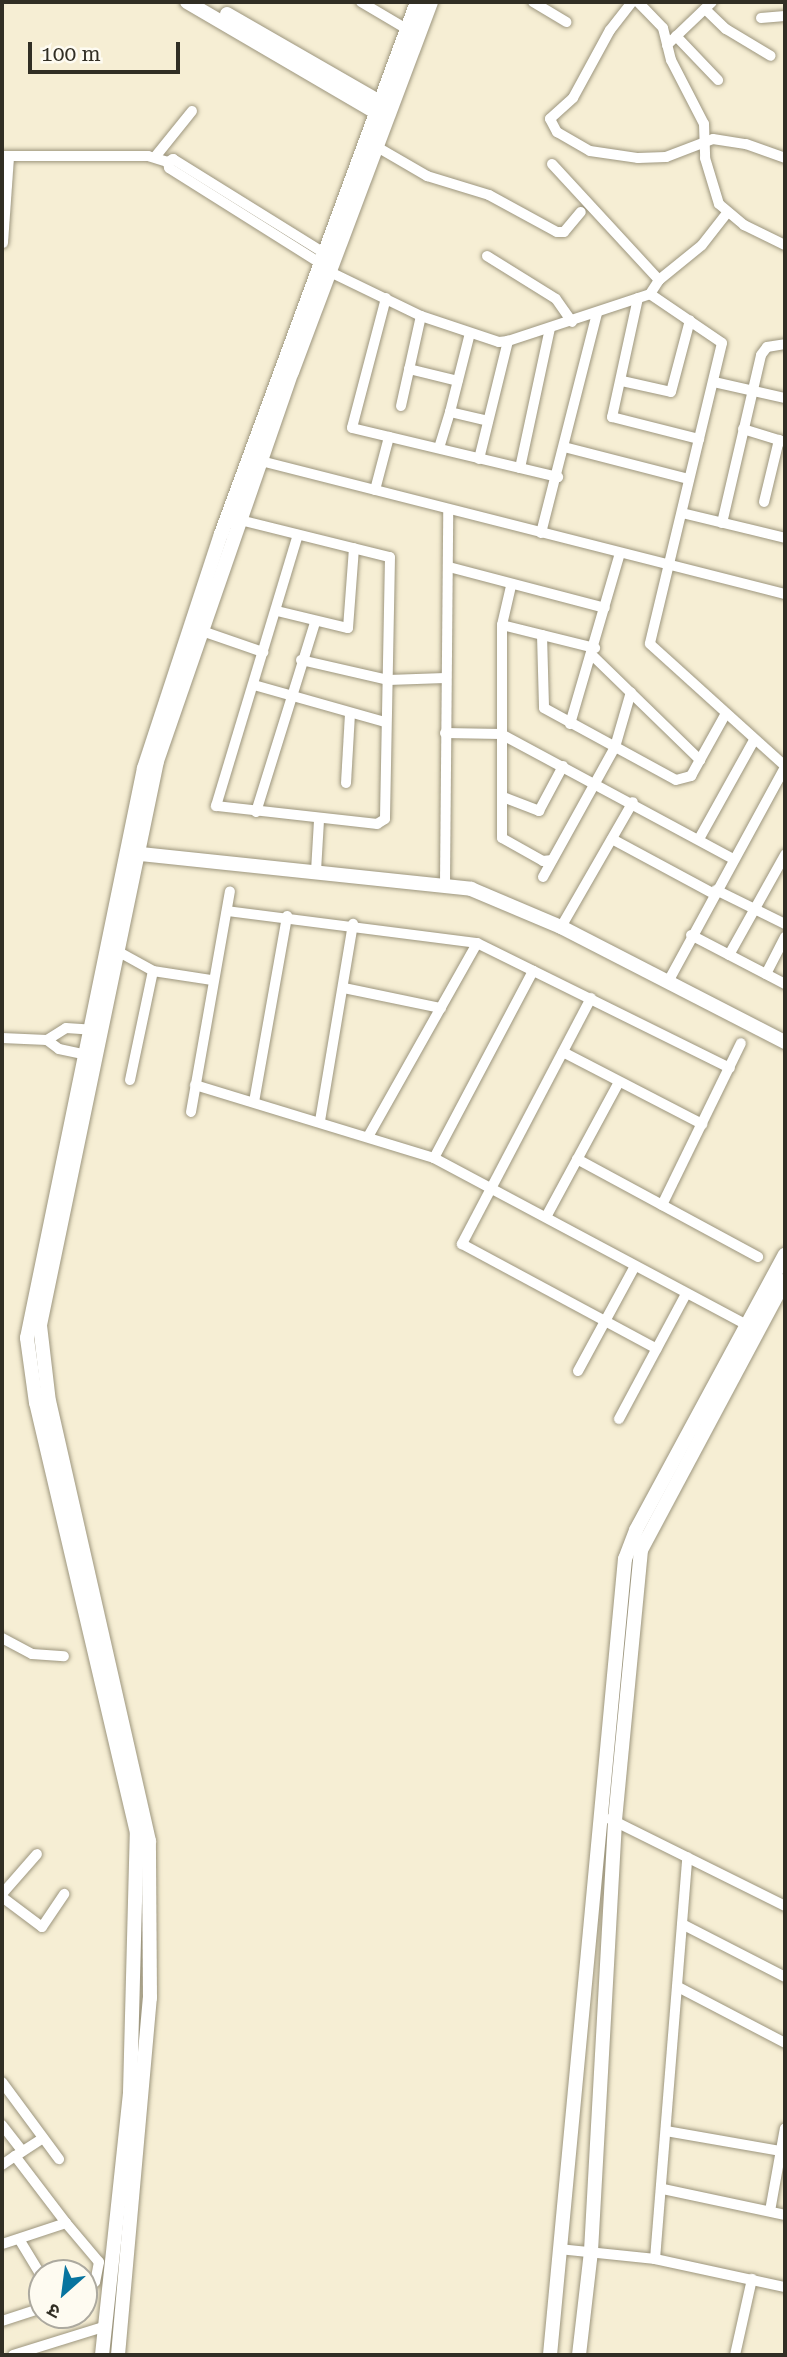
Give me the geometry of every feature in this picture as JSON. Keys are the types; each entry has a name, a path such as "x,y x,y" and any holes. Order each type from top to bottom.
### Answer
{"street":[{"path":"187,2 384,111"},
{"path":"205,2 384,111"},
{"path":"361,2 413,32"},
{"path":"413,32 417,2"},
{"path":"96,1030 119,952 144,768 323,264 413,32 431,2"},
{"path":"533,2 566,22"},
{"path":"632,2 610,30 573,98 552,116 551,127 576,146 638,158 666,157 704,143 736,142 785,158"},
{"path":"638,2 663,28 667,45 704,124 704,143 713,193 726,214 785,245"},
{"path":"667,45 709,5 726,29 771,56"},
{"path":"761,18 785,16"},
{"path":"676,36 718,80"},
{"path":"155,157 192,111"},
{"path":"371,144 426,176 489,195 557,232 564,232 581,212"},
{"path":"3,243 6,156 155,157 168,162 169,168 323,264 421,316 470,333 508,341 597,314 650,294 659,280 702,245 726,214"},
{"path":"552,164 659,280"},
{"path":"487,256 556,299 572,322"},
{"path":"650,294 722,343 650,644 724,715 785,766 691,935 669,980"},
{"path":"387,298 352,428 558,477"},
{"path":"638,298 612,417 699,439"},
{"path":"541,533 558,477 597,314"},
{"path":"401,406 421,316"},
{"path":"622,381 671,392 690,320"},
{"path":"520,468 550,328"},
{"path":"439,448 470,333"},
{"path":"479,459 508,341"},
{"path":"722,523 750,388 761,355 767,347 785,344"},
{"path":"409,369 458,381"},
{"path":"714,382 785,398"},
{"path":"450,412 488,421"},
{"path":"743,429 782,441 764,502"},
{"path":"375,490 388,437"},
{"path":"564,447 689,479"},
{"path":"255,460 785,594"},
{"path":"118,2355 130,2092 137,1833 36,1403 27,1338 134,853 157,761 244,521 255,460"},
{"path":"445,883 448,510"},
{"path":"682,513 785,538"},
{"path":"244,521 390,557 385,819 377,824 319,821 216,806 298,536"},
{"path":"276,611 348,628 354,548"},
{"path":"570,724 620,553"},
{"path":"449,567 511,586 605,608"},
{"path":"511,586 502,625 502,838 544,861 552,860"},
{"path":"256,812 289,696 314,622"},
{"path":"502,625 593,652 699,760"},
{"path":"202,631 263,652"},
{"path":"542,635 542,705 570,724 676,780 691,776 724,715"},
{"path":"301,660 388,680 445,677"},
{"path":"254,685 385,722"},
{"path":"543,877 615,747 631,692"},
{"path":"346,783 350,712"},
{"path":"445,733 501,734 598,782 733,859"},
{"path":"699,839 754,740"},
{"path":"503,797 538,811 563,766"},
{"path":"561,927 633,802"},
{"path":"316,871 319,821"},
{"path":"612,839 715,892 785,924"},
{"path":"134,853 445,883 496,898 561,927 669,980 785,1042"},
{"path":"730,955 753,910 781,875 785,855"},
{"path":"191,1112 212,980 230,891"},
{"path":"227,911 353,924 477,943 730,1068"},
{"path":"254,1102 287,916"},
{"path":"320,1121 353,924"},
{"path":"691,935 785,984"},
{"path":"766,974 785,937"},
{"path":"369,1135 477,943"},
{"path":"119,952 153,971 212,980"},
{"path":"130,1080 153,971"},
{"path":"434,1158 533,971"},
{"path":"344,988 441,1008"},
{"path":"591,998 489,1186 462,1244 657,1349"},
{"path":"47,1040 66,1028 96,1030"},
{"path":"2,1038 47,1040 59,1049 91,1056"},
{"path":"662,1205 741,1043"},
{"path":"563,1052 702,1124"},
{"path":"546,1217 619,1082"},
{"path":"195,1085 369,1135 434,1158 747,1325"},
{"path":"577,1159 758,1257"},
{"path":"550,2355 625,1559 636,1530 785,1255"},
{"path":"578,1371 635,1266"},
{"path":"579,2355 591,2251 615,1820 641,1550 785,1280"},
{"path":"619,1419 686,1294"},
{"path":"2,1638 33,1654 64,1656"},
{"path":"599,1816 615,1820 785,1906"},
{"path":"37,1854 2,1895 42,1927 64,1894"},
{"path":"654,2259 663,2189 680,1988 687,1857"},
{"path":"682,1924 785,1977"},
{"path":"680,1988 785,2043"},
{"path":"2,2082 59,2159"},
{"path":"2,2125 66,2222 97,2259"},
{"path":"770,2211 785,2129"},
{"path":"666,2131 781,2151"},
{"path":"2,2165 43,2138"},
{"path":"663,2189 785,2215"},
{"path":"2,2244 66,2222"},
{"path":"19,2239 31,2259"},
{"path":"559,2249 654,2259 785,2287"},
{"path":"102,2355 121,2255"},
{"path":"735,2355 752,2279"},
{"path":"2,2321 28,2313"},
{"path":"13,2355 106,2326"}]}
